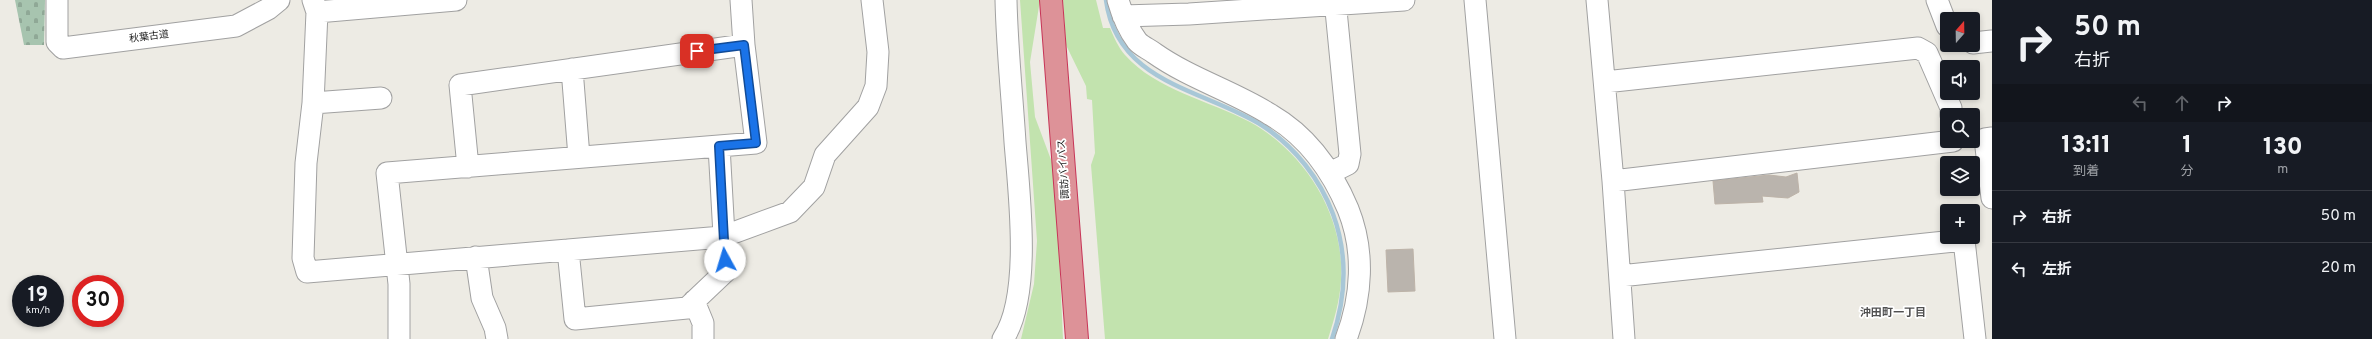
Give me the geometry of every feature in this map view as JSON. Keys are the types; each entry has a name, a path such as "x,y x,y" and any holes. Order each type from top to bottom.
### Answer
{"highway":[{"name":"諏訪バイパス","path":"1051,0 1077,339"}],"street":[{"name":"秋葉古道","path":"57,0 57,42 64,48 236,26 268,9 279,0"},
{"path":"456,0 315,6 313,103 306,163 303,258 307,272 722,237 790,212 814,187 825,154 868,107 876,86 878,52 872,0"},
{"path":"400,339 396,264 387,173 756,143 744,45 741,0"},
{"path":"1003,339 1008,332 1019,291 1022,254 1020,203 1006,0"},
{"path":"1120,8 1189,14 1336,2 1404,0"},
{"path":"1475,0 1505,339"},
{"path":"1597,0 1613,181 1624,339"},
{"path":"1936,0 1941,12"},
{"path":"1330,173 1348,164 1350,154 1336,2"},
{"path":"1120,8 1138,42 1177,69 1239,97 1273,115 1304,141 1330,173 1352,221 1359,262 1354,318 1346,339"},
{"path":"1980,43 1992,42"},
{"path":"468,166 460,85 744,45"},
{"path":"1605,82 1918,48 1927,53 1951,108"},
{"path":"572,69 579,157"},
{"path":"313,103 381,98"},
{"path":"1992,138 1985,139 1992,198"},
{"path":"1613,181 1940,143"},
{"path":"568,250 576,319 687,308 726,271 722,237 719,146"},
{"path":"1620,276 1964,240 1975,339"},
{"path":"476,257 482,298 495,328 497,339"},
{"path":"694,301 703,323 703,339"}],"green space":[{"path":"15,0 45,0 44,45 24,45"},
{"path":"1020,0 1040,0 1030,62 1035,117 1053,165 1056,186 1063,339 1021,339 1034,284 1037,241"},
{"path":"1063,0 1096,0 1103,28 1110,28 1116,42 1125,55 1138,67 1152,77 1184,94 1250,122 1270,135 1288,150 1304,168 1318,188 1328,210 1336,233 1340,256 1341,280 1339,295 1328,339 1105,339 1091,165 1095,153 1092,100 1087,99 1086,86 1066,45"}],"building":[{"path":"1797,173 1799,192 1788,198 1762,196 1763,202 1715,204 1713,181 1769,175 1786,177"},
{"path":"1413,249 1415,291 1388,292 1386,250"}],"waterway":[{"path":"1106,0 1113,28 1127,50 1145,67 1166,81 1240,113 1263,126 1286,144 1314,176 1328,201 1333,214 1338,229 1343,261 1340,308 1332,339"}],"district":[{"name":"沖田町一丁目","path":"1893,313"}],"route":[{"path":"697,51 744,45 756,143 719,146 722,237 725,260"}]}
